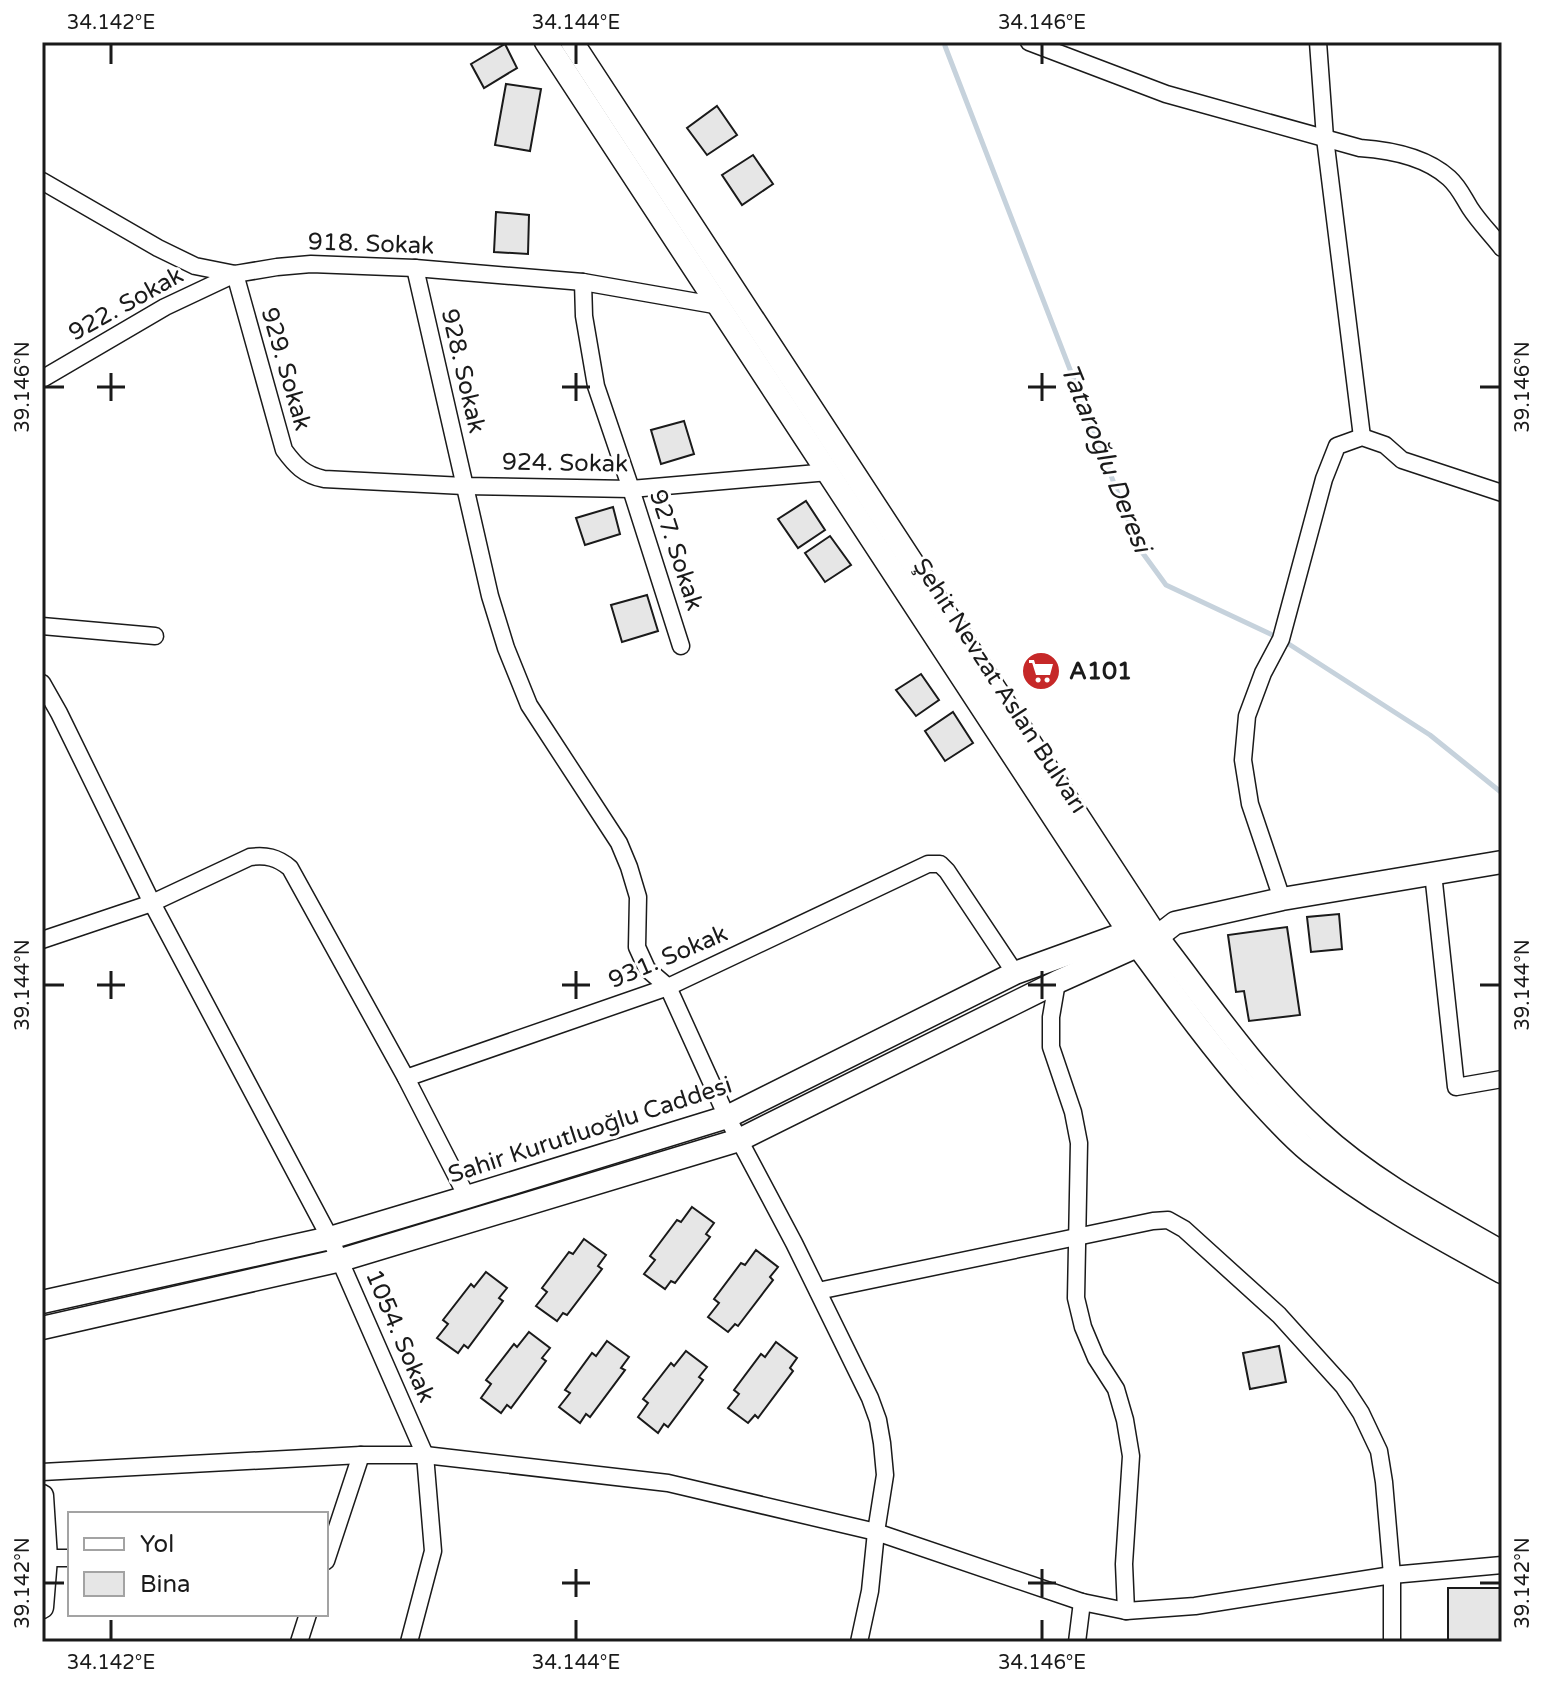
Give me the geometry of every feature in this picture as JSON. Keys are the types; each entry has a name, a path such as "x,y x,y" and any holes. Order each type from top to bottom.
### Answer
{"main road":[{"name":"Şehit Nevzat Aslan Bulvarı","path":"546,42 829,472 1150,932 1280,1093 1318,1132 1359,1165 1400,1192 1502,1252"},
{"name":"Şehit Nevzat Aslan Bulvarı","path":"572,42 1150,932 1229,1066 1277,1121 1358,1188 1502,1272"},
{"path":"1150,932 1282,899 1502,862"},
{"name":"Sahir Kurutluoğlu Caddesi","path":"42,1302 330,1238 727,1117 1015,973 1150,932"},
{"name":"Sahir Kurutluoğlu Caddesi","path":"42,1328 341,1260 739,1140 1057,982 1150,932"},
{"path":"42,1496 46,1558 42,1607"}],"street":[{"path":"1029,42 1166,94 1430,165 1459,188 1470,209 1502,248"},
{"path":"1318,42 1325,138 1362,437"},
{"name":"918. Sokak","path":"42,181 195,266 235,274 311,264 415,268 583,282 720,306"},
{"name":"928. Sokak","path":"415,268 490,596 506,648 529,705 619,843 638,897 637,947 647,969 668,987 727,1117 818,1291 878,1420 885,1475 870,1591 859,1642"},
{"name":"922. Sokak","path":"42,379 165,307 235,274"},
{"name":"929. Sokak","path":"235,274 284,450 301,471"},
{"name":"927. Sokak","path":"583,282 584,316 596,386 681,646"},
{"path":"1282,899 1250,804 1243,760 1247,716 1263,673 1281,639 1324,479 1337,446 1362,437 1385,445 1402,460 1502,493"},
{"name":"924. Sokak","path":"301,471 324,479 464,486 631,489 829,472"},
{"path":"42,626 155,636"},
{"name":"1054. Sokak","path":"42,683 152,903 341,1260 425,1455 433,1551 409,1642"},
{"path":"42,940 152,903 250,857 274,858 290,868 406,1078 467,1197"},
{"name":"931. Sokak","path":"406,1078 668,987 922,865 940,864 947,871 1015,973"},
{"path":"1433,873 1456,1087 1502,1079"},
{"path":"1057,982 1051,1017 1051,1047 1073,1112 1079,1143 1076,1298 1083,1327 1096,1358 1116,1389 1131,1456 1124,1564 1126,1611"},
{"path":"818,1291 1153,1221 1168,1220 1184,1229 1279,1315 1344,1387 1361,1413 1379,1451 1384,1482 1392,1575 1392,1642"},
{"path":"42,1472 361,1455 425,1455 668,1483 876,1532 1082,1602 1126,1611 1195,1606 1392,1575 1502,1565"},
{"path":"328,1555 361,1455"},
{"path":"46,1558 68,1558"},
{"path":"1077,1642 1082,1602"},
{"path":"299,1642 307,1616"}],"building":[{"path":"505,44 517,68 484,88 471,64"},
{"path":"506,84 541,89 530,151 495,145"},
{"path":"717,106 737,135 707,155 687,128"},
{"path":"753,155 773,184 742,205 722,175"},
{"path":"496,212 529,215 528,254 494,252"},
{"path":"684,421 694,454 661,464 651,430"},
{"path":"806,501 825,530 798,548 778,519"},
{"path":"613,507 620,534 585,545 576,518"},
{"path":"830,536 851,565 825,582 805,553"},
{"path":"647,595 658,631 622,642 611,605"},
{"path":"921,674 939,700 916,716 896,690"},
{"path":"953,712 973,743 945,761 925,731"},
{"path":"1339,914 1342,949 1311,952 1307,917"},
{"path":"1287,927 1300,1015 1249,1021 1244,991 1236,992 1228,935"},
{"path":"692,1207 714,1223 706,1234 710,1237 675,1283 671,1281 665,1289 644,1274 655,1260 650,1256 677,1220 681,1222"},
{"path":"584,1239 606,1255 598,1266 602,1269 567,1315 563,1313 557,1321 536,1306 547,1292 542,1288 569,1252 573,1254"},
{"path":"756,1250 778,1267 770,1277 773,1280 738,1326 735,1324 728,1332 708,1317 719,1303 714,1299 741,1263 745,1265"},
{"path":"486,1272 507,1288 499,1298 503,1301 468,1348 464,1345 458,1353 437,1338 448,1324 443,1320 471,1284 474,1287"},
{"path":"529,1332 550,1348 542,1358 546,1361 511,1408 507,1405 501,1413 481,1398 491,1384 486,1380 514,1344 517,1347"},
{"path":"607,1341 629,1357 621,1368 625,1370 590,1417 586,1414 580,1423 559,1407 570,1393 565,1390 592,1353 596,1356"},
{"path":"776,1342 797,1358 790,1368 793,1371 758,1418 755,1415 748,1423 728,1408 739,1394 734,1390 761,1354 765,1357"},
{"path":"1279,1346 1286,1382 1250,1389 1243,1353"},
{"path":"686,1351 707,1367 699,1377 703,1380 668,1427 664,1424 658,1433 638,1417 648,1403 643,1399 671,1363 674,1366"},
{"path":"1448,1588 1501,1588 1501,1642 1448,1642"}],"waterway":[{"name":"Tataroğlu Deresi","path":"945,46 1139,548 1166,585 1281,639 1430,735 1502,793"}],"place":[{"name":"A101","path":"1041,671"}]}
